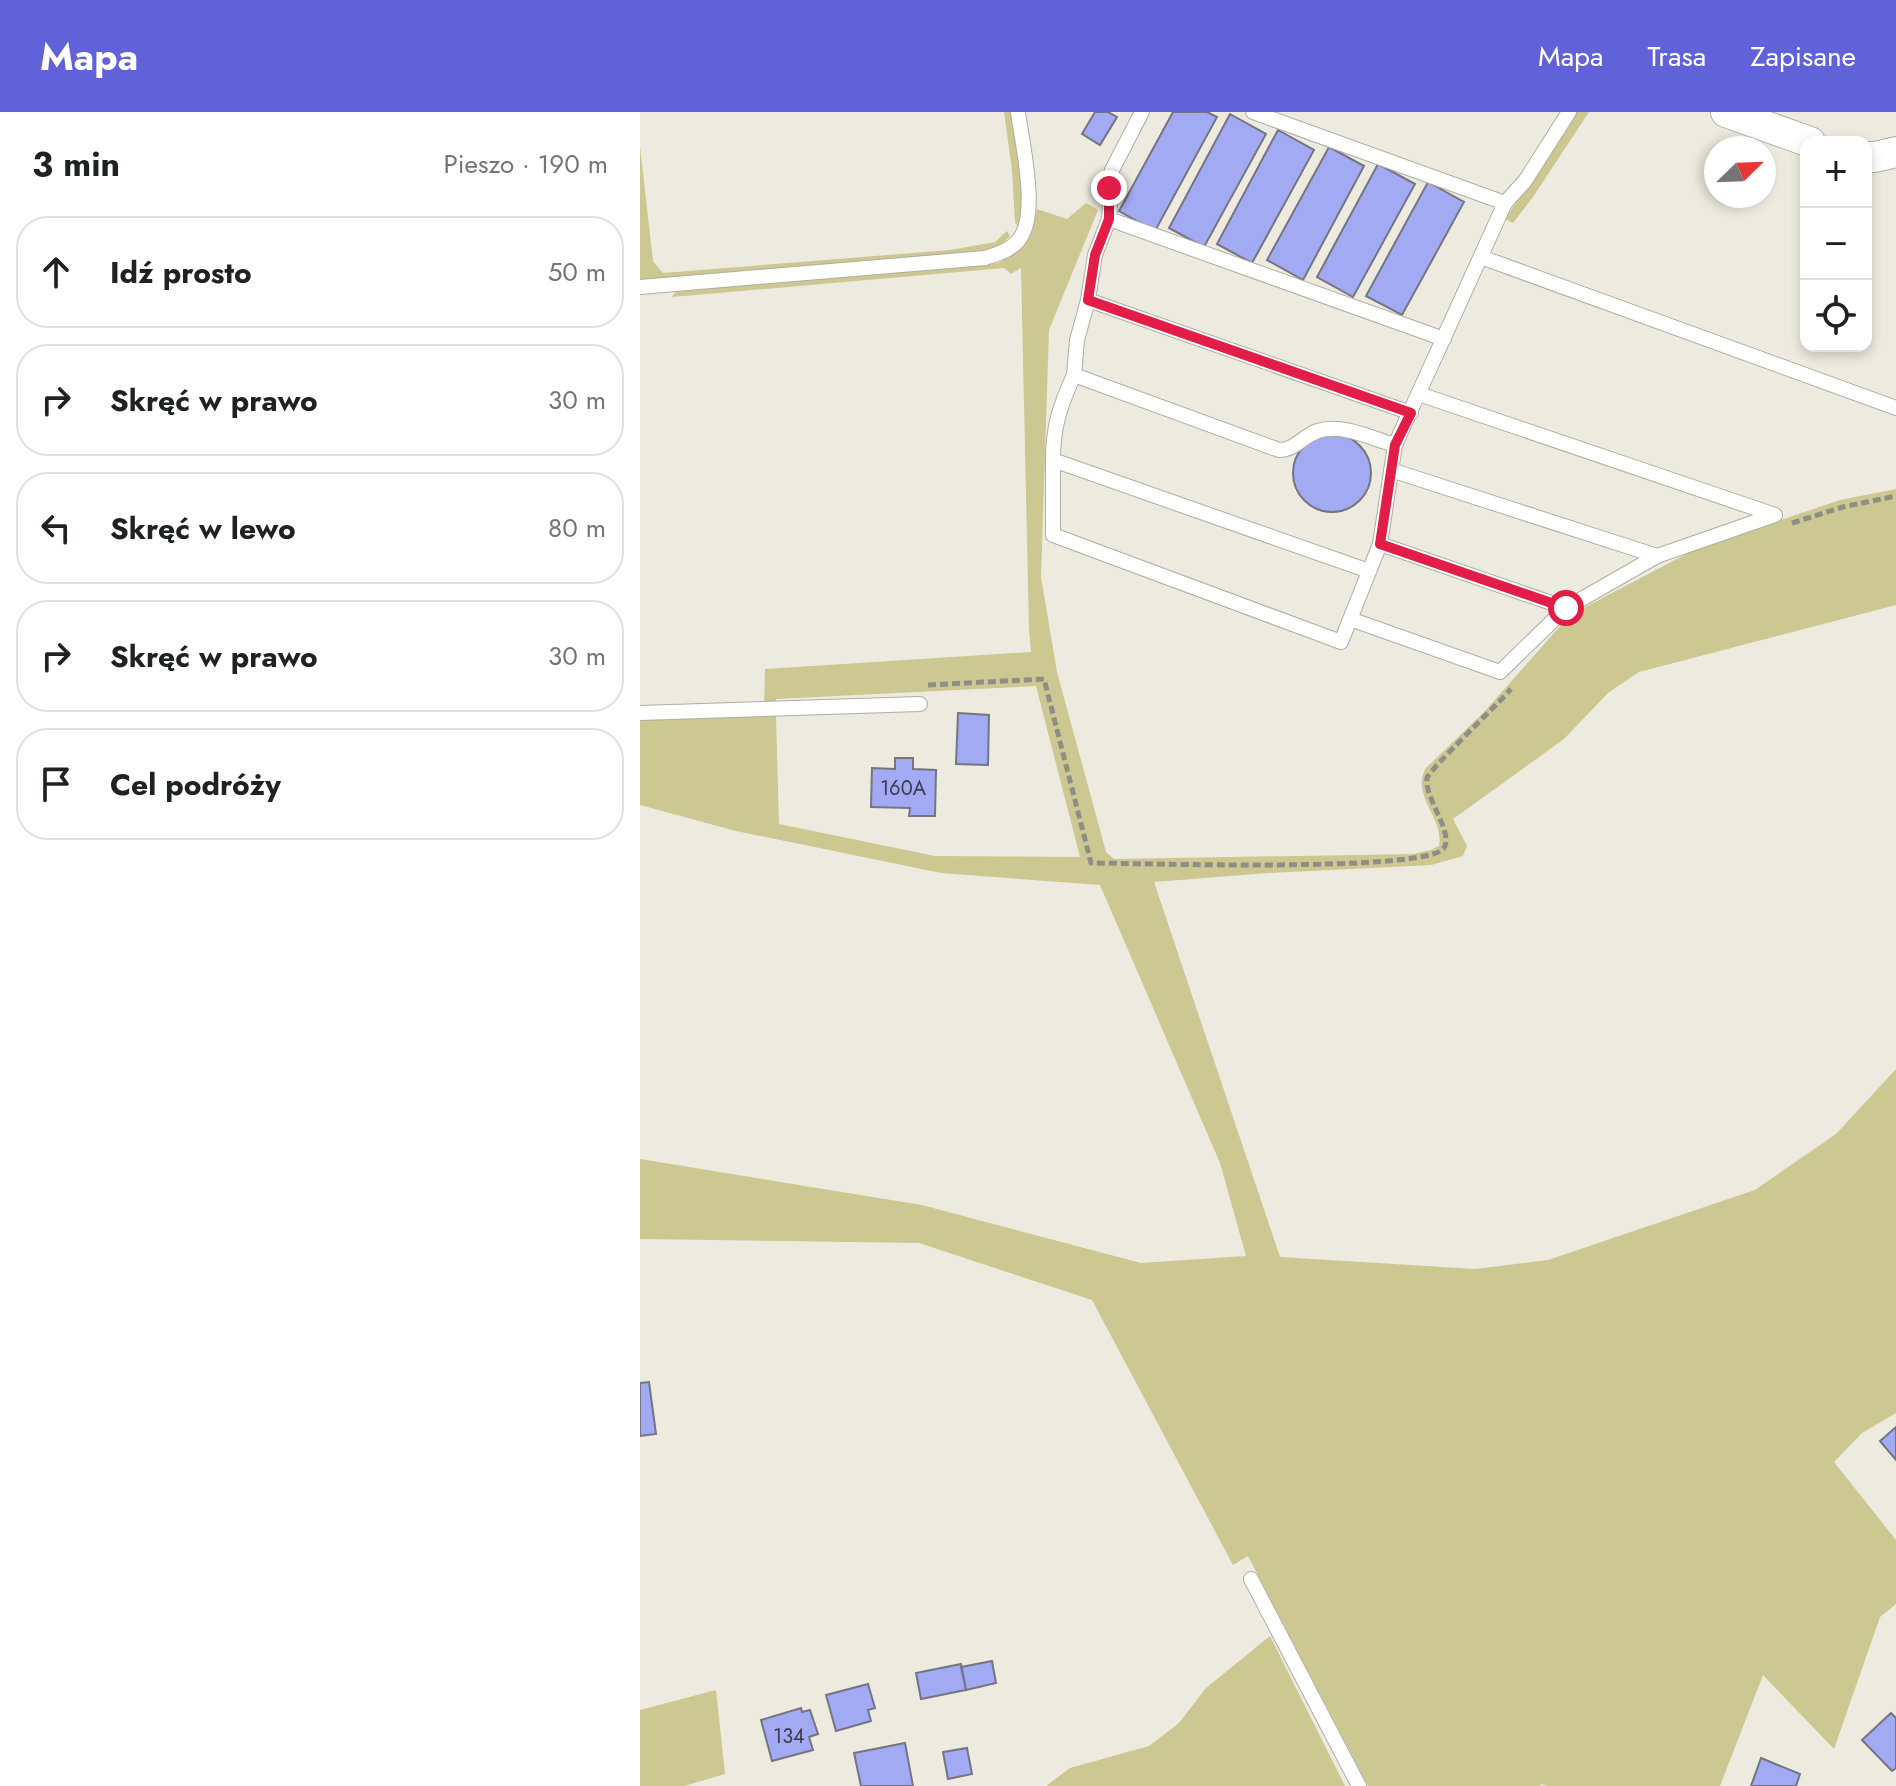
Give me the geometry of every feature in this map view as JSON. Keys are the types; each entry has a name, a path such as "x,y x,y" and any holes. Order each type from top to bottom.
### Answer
{"street":[{"path":"1726,112 1800,138"},
{"path":"1872,157 1896,152"}],"lane":[{"path":"640,287 985,258 999,253 1011,247 1026,228 1028,190 1018,112"},
{"path":"1142,112 1112,170 1109,219 1095,255 1088,300 1077,340 1074,375 1059,408 1053,432 1053,535 1341,642 1380,544 1395,445 1505,203 1525,181 1569,112"},
{"path":"1253,112 1505,203"},
{"path":"1109,219 1444,339"},
{"path":"1481,257 1896,408"},
{"path":"1088,300 1411,413"},
{"path":"1074,375 1279,450 1293,449 1317,431 1335,428 1395,445"},
{"path":"1350,619 1500,672 1566,608 1657,556 1775,515 1419,394"},
{"path":"1053,460 1369,571"},
{"path":"1391,470 1657,556"},
{"path":"1380,544 1566,608"},
{"path":"640,713 920,704"},
{"path":"1251,1579 1359,1786"}],"path":[{"path":"1785,526 1843,507 1896,496"},
{"path":"917,686 1044,679 1091,863 1262,865 1371,862 1421,858 1438,853 1445,847 1446,836 1428,788 1430,771 1517,682"}],"shaded area":[{"path":"1004,112 1011,112 1020,169 1022,200 1018,226 1015,223"},
{"path":"1576,112 1589,112 1513,223 1505,219"},
{"path":"640,146 653,261 663,273 950,250 995,242 1007,231 1010,236 1002,244 981,253 640,281"},
{"path":"1086,203 1098,210 1049,330 1041,577 1057,672 1106,852 1114,859 1413,854 1431,850 1439,846 1440,836 1422,788 1426,768 1484,712 1570,615 1696,549 1840,500 1896,489 1896,605 1639,672 1608,693 1564,739 1453,819 1467,846 1463,856 1431,865 1154,882 1280,1257 1475,1269 1548,1260 1755,1190 1836,1134 1896,1069 1896,1413 1862,1433 1834,1462 1896,1540 1896,1604 1880,1617 1834,1749 1763,1675 1720,1786 1368,1786 1248,1556 1233,1565 1092,1300 919,1243 640,1239 640,1159 922,1205 1141,1263 1246,1256 1220,1163 1100,885 941,873 736,831 640,805 640,719 776,716 779,824 935,856 1080,857 1036,686 776,699 775,705 764,705 765,669 1031,652 1021,268 1011,274 1004,268 672,297 677,290 998,263 1025,242 1037,209 1067,219"},
{"path":"1270,1636 1345,1786 1046,1786 1070,1768 1149,1746 1179,1723 1206,1688"},
{"path":"716,1690 725,1774 684,1786 640,1786 640,1710"}],"building":[{"path":"1095,112 1108,112 1117,117 1100,145 1082,134"},
{"path":"1173,112 1207,112 1217,117 1155,231 1119,211"},
{"path":"1230,114 1266,134 1204,247 1169,228"},
{"path":"1278,130 1314,150 1252,263 1217,244"},
{"path":"1329,147 1364,166 1303,280 1267,260"},
{"path":"1378,164 1415,184 1353,297 1317,277"},
{"path":"1428,182 1464,202 1402,315 1366,296"},
{"path":"1324,434 1340,434 1354,440 1365,451 1371,473 1365,495 1354,506 1340,512 1324,512 1310,506 1299,495 1293,481 1293,465 1299,451 1310,440"},
{"path":"958,713 989,715 988,765 956,764"},
{"path":"895,758 913,758 913,769 936,770 935,816 909,816 910,808 871,807 872,768 895,769"},
{"path":"649,1382 656,1434 640,1436 640,1383"},
{"path":"1896,1427 1896,1460 1880,1441"},
{"path":"992,1661 996,1683 966,1690 961,1667"},
{"path":"961,1664 966,1690 921,1699 916,1673"},
{"path":"868,1684 875,1708 868,1710 871,1721 836,1731 826,1695"},
{"path":"801,1708 802,1712 810,1710 818,1734 809,1737 813,1750 772,1761 761,1720"},
{"path":"1891,1713 1896,1718 1896,1768 1892,1771 1862,1740"},
{"path":"905,1743 913,1786 861,1786 854,1753"},
{"path":"967,1748 972,1774 948,1779 943,1752"},
{"path":"1761,1758 1800,1774 1796,1786 1751,1786"}],"route":[{"path":"1109,188 1109,219 1095,255 1088,300 1411,413 1395,445 1380,544 1566,608"}]}
